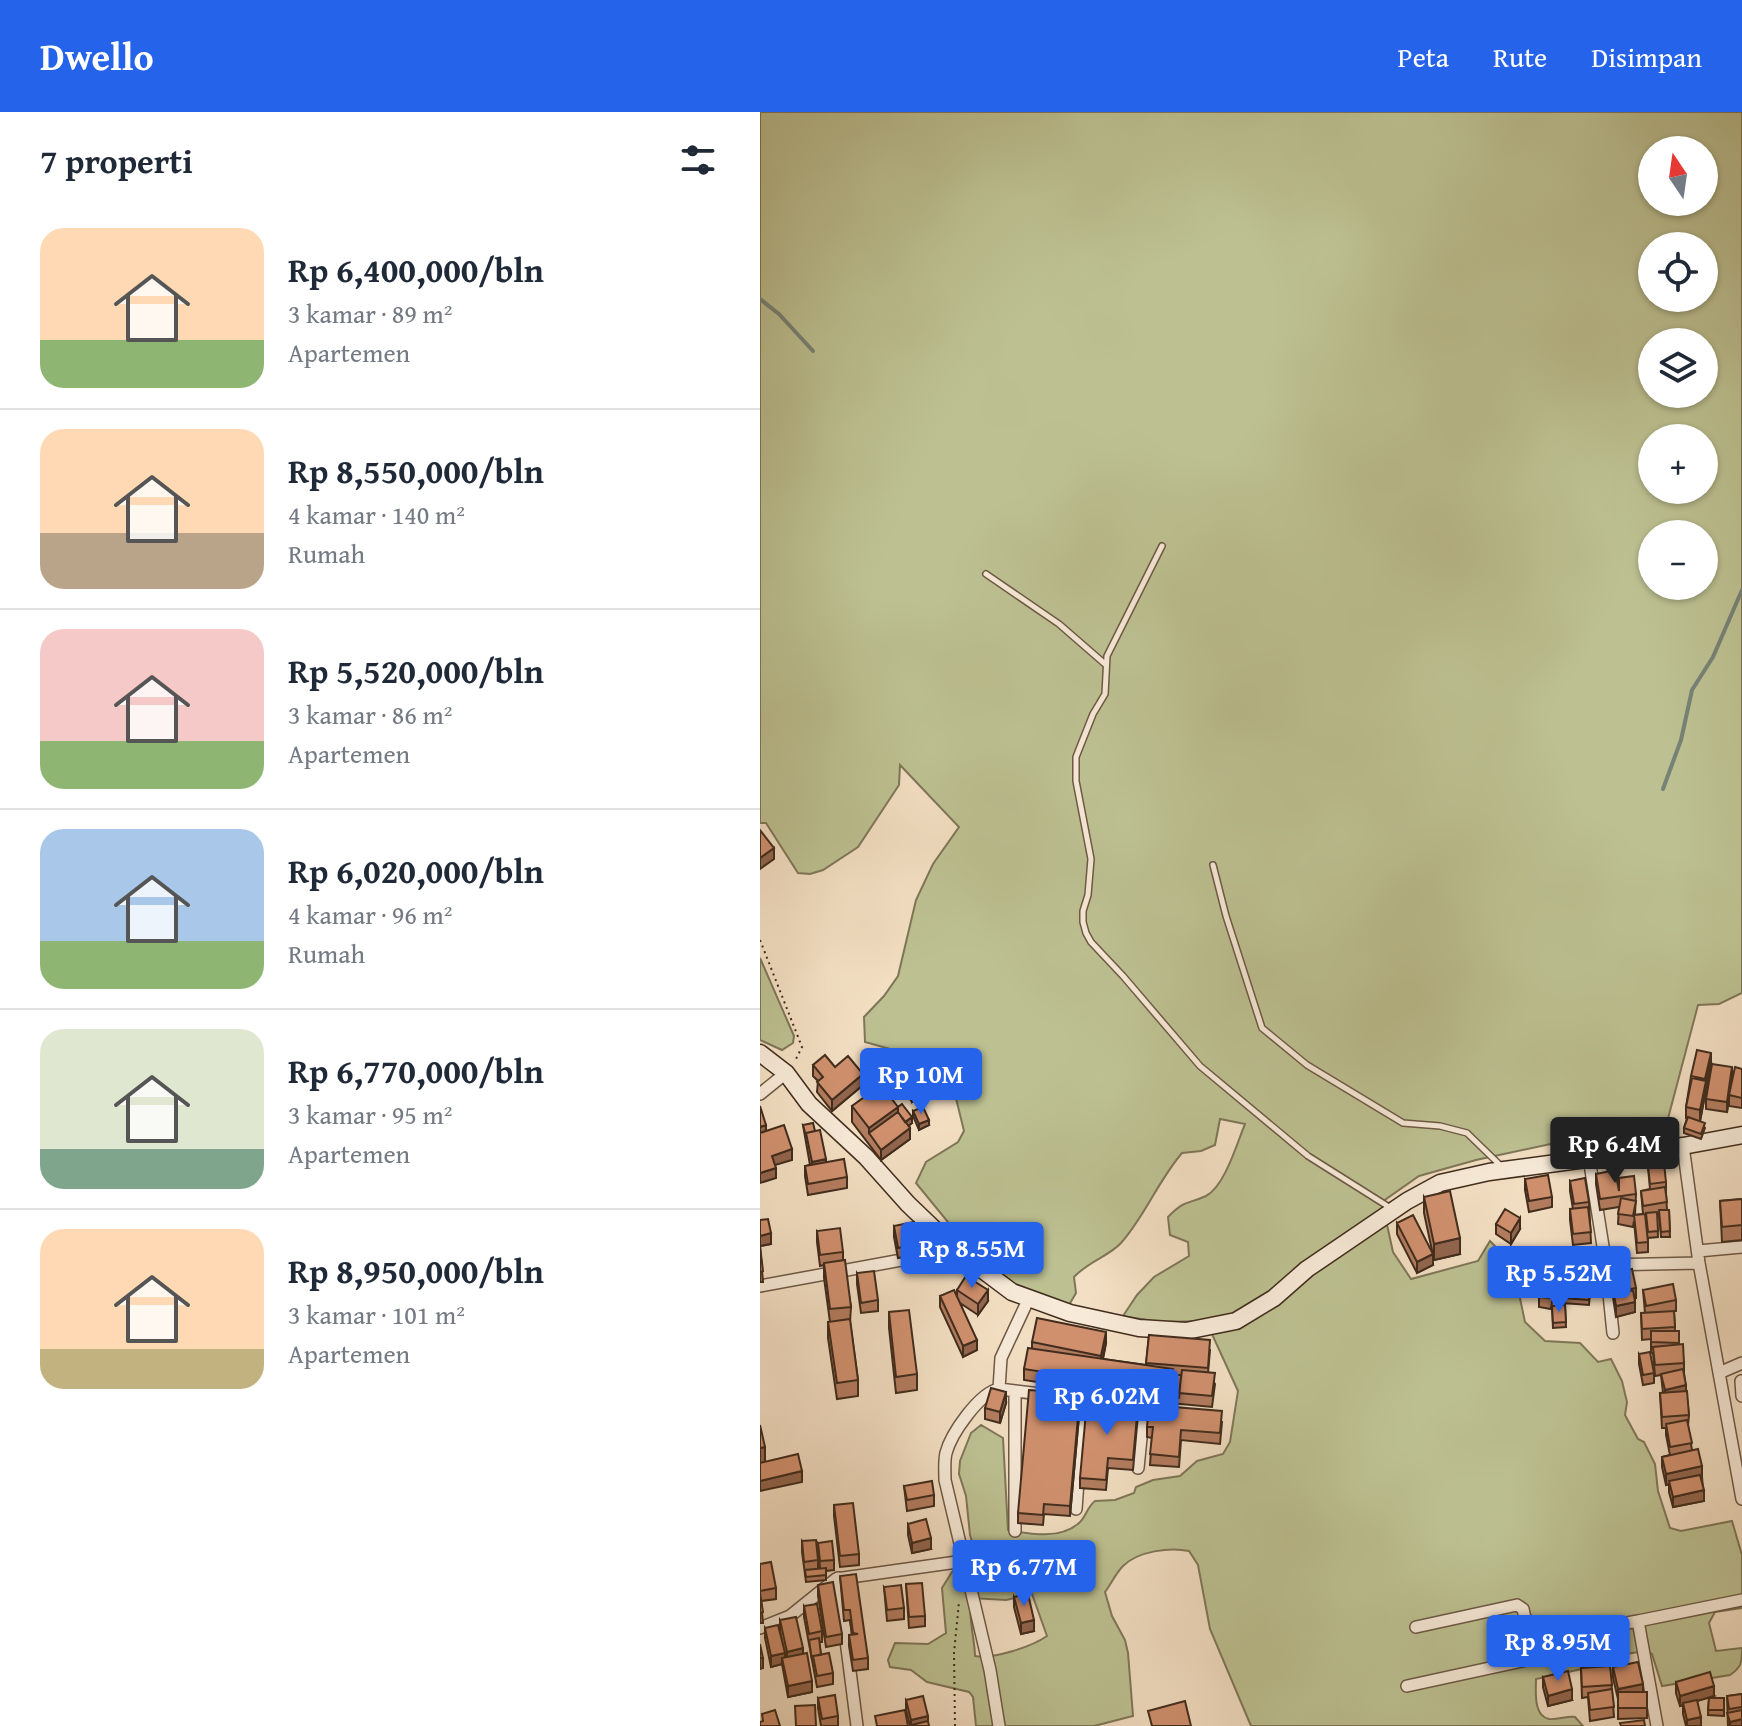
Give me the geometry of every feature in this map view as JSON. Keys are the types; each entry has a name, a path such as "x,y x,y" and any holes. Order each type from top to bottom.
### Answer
{"main road":[{"path":"760,1053 786,1073 809,1104 866,1157 908,1204 956,1250 1012,1292 1070,1313 1139,1328 1186,1331 1236,1321 1274,1298 1307,1269 1394,1210 1440,1183 1504,1170 1742,1135"}],"street":[{"path":"760,1094 786,1073"},
{"path":"1683,1146 1698,1257 1739,1465 1742,1499"},
{"path":"1589,1158 1613,1333"},
{"path":"1606,1265 1698,1257 1742,1247"},
{"path":"760,1286 956,1250"},
{"path":"999,1389 1001,1358 1029,1298"},
{"path":"1719,1373 1742,1363"},
{"path":"1741,1381 1742,1396"},
{"path":"999,1726 990,1670 945,1480 946,1452 965,1418 990,1391 999,1389 1175,1411"},
{"path":"1015,1391 1015,1531"},
{"path":"1076,1509 1084,1398"},
{"path":"1138,1468 1144,1408"},
{"path":"760,1628 790,1616 838,1578 964,1561"},
{"path":"838,1578 857,1726"},
{"path":"1530,1641 1742,1600"},
{"path":"1407,1686 1531,1659 1533,1656 1523,1609 1517,1605 1416,1627"},
{"path":"1638,1621 1657,1726"}],"lane":[{"path":"1162,546 1107,656 1105,694 1093,714 1076,757 1076,781 1091,859 1083,922 1091,942 1200,1066 1308,1156 1394,1210"},
{"path":"986,574 1059,624 1105,665"},
{"path":"1213,865 1230,930 1262,1028 1307,1065 1403,1123 1440,1126 1467,1133 1504,1170"}],"path":[{"path":"760,940 802,1047 801,1055 786,1073"},
{"path":"955,1726 954,1653 961,1591"}],"green space":[{"path":"760,112 1742,112 1742,993 1719,1004 1698,1005 1666,1126 1611,1131 1476,1160 1419,1176 1382,1202 1393,1252 1411,1279 1478,1261 1490,1241 1513,1265 1525,1322 1545,1341 1580,1343 1598,1362 1611,1359 1622,1381 1627,1402 1625,1415 1655,1464 1658,1491 1670,1528 1681,1531 1732,1521 1742,1555 1742,1608 1715,1612 1709,1623 1716,1651 1742,1648 1739,1667 1730,1675 1662,1686 1652,1654 1646,1651 1598,1658 1586,1668 1536,1679 1536,1702 1544,1717 1575,1717 1583,1726 1251,1726 1210,1629 1198,1565 1189,1551 1173,1550 1154,1551 1129,1561 1105,1592 1128,1653 1133,1716 1094,1726 976,1726 973,1697 969,1692 927,1682 911,1670 890,1667 888,1660 895,1643 928,1644 946,1633 942,1588 952,1572 976,1554 959,1474 960,1461 971,1433 981,1425 1003,1438 1008,1530 1026,1533 1063,1532 1079,1523 1095,1501 1115,1500 1134,1493 1136,1487 1153,1480 1180,1476 1197,1461 1223,1454 1230,1442 1238,1391 1206,1321 1159,1322 1123,1316 1154,1277 1189,1256 1188,1242 1170,1235 1168,1217 1183,1205 1213,1191 1230,1163 1245,1124 1220,1119 1215,1145 1201,1151 1182,1153 1121,1243 1074,1277 1076,1293 1069,1305 1007,1281 970,1249 916,1183 926,1162 958,1142 964,1131 953,1086 932,1052 890,1049 865,1042 864,1017 898,976 916,900 933,864 959,827 900,765 899,785 858,847 823,870 810,874 798,873 766,823 760,823","holes":["1032,1594 1047,1636 1012,1651 975,1656 971,1598 1006,1600"]},
{"path":"760,958 794,1036 793,1043 782,1050 760,1040"}],"building":[{"path":"760,830 774,848 760,858"},
{"path":"1697,1050 1711,1053 1705,1079 1691,1076"},
{"path":"905,1053 909,1061 919,1055 933,1078 912,1091 893,1060"},
{"path":"825,1055 835,1067 848,1056 863,1074 832,1100 817,1082 823,1077 813,1065"},
{"path":"1712,1064 1732,1067 1727,1102 1706,1099"},
{"path":"1735,1067 1742,1069 1742,1098 1729,1095"},
{"path":"1692,1078 1706,1081 1700,1110 1686,1107"},
{"path":"881,1085 898,1107 869,1128 852,1106"},
{"path":"902,1104 912,1117 905,1122 898,1112"},
{"path":"760,1106 766,1125 760,1127"},
{"path":"923,1107 929,1120 919,1124 913,1111"},
{"path":"898,1112 910,1128 881,1150 869,1133"},
{"path":"1688,1117 1705,1123 1701,1134 1684,1128"},
{"path":"813,1123 815,1131 806,1133 806,1136 803,1125"},
{"path":"784,1125 792,1149 772,1156 776,1168 760,1173 760,1133"},
{"path":"820,1130 826,1159 812,1162 806,1133"},
{"path":"1663,1154 1666,1182 1650,1184 1647,1156"},
{"path":"844,1159 847,1177 808,1184 805,1166"},
{"path":"1615,1170 1619,1191 1619,1178 1634,1176 1636,1194 1600,1199 1596,1174"},
{"path":"1548,1175 1552,1197 1529,1201 1525,1179"},
{"path":"1585,1178 1589,1202 1574,1204 1570,1181"},
{"path":"1665,1187 1667,1202 1643,1206 1641,1191"},
{"path":"1450,1191 1460,1238 1434,1244 1424,1197"},
{"path":"1621,1198 1636,1201 1633,1216 1618,1214"},
{"path":"1742,1199 1742,1225 1722,1227 1720,1201"},
{"path":"1588,1207 1591,1232 1573,1234 1570,1209"},
{"path":"1505,1209 1520,1218 1511,1233 1496,1224"},
{"path":"1659,1210 1669,1210 1670,1231 1661,1232"},
{"path":"1657,1212 1658,1231 1648,1232 1646,1213"},
{"path":"1645,1214 1648,1242 1637,1243 1634,1215"},
{"path":"1413,1215 1433,1254 1417,1262 1397,1223"},
{"path":"768,1219 771,1233 760,1236 760,1220"},
{"path":"914,1222 918,1244 898,1248 894,1226"},
{"path":"840,1228 843,1252 820,1255 817,1231"},
{"path":"845,1260 851,1307 830,1309 824,1263"},
{"path":"1632,1269 1636,1288 1614,1292 1611,1274"},
{"path":"874,1271 878,1300 861,1303 857,1273"},
{"path":"966,1276 988,1290 978,1304 957,1290"},
{"path":"1542,1276 1554,1278 1551,1298 1539,1297"},
{"path":"1570,1278 1587,1279 1589,1300 1563,1298 1564,1290 1569,1290"},
{"path":"1673,1284 1676,1300 1646,1306 1643,1290"},
{"path":"954,1290 977,1340 963,1346 940,1296"},
{"path":"1633,1290 1635,1302 1616,1306 1614,1295"},
{"path":"1565,1305 1566,1322 1553,1323 1552,1306"},
{"path":"909,1310 917,1374 896,1377 889,1312"},
{"path":"1674,1311 1675,1327 1642,1329 1641,1313"},
{"path":"1037,1318 1106,1332 1101,1356 1032,1342"},
{"path":"850,1319 858,1380 837,1383 828,1322"},
{"path":"1651,1331 1679,1331 1679,1343 1651,1342"},
{"path":"1149,1335 1210,1340 1208,1368 1146,1363"},
{"path":"1683,1344 1684,1363 1655,1365 1653,1347"},
{"path":"1028,1348 1173,1369 1170,1392 1024,1369"},
{"path":"1650,1352 1654,1373 1643,1375 1639,1354"},
{"path":"1683,1369 1686,1385 1665,1390 1661,1374"},
{"path":"1182,1370 1215,1373 1212,1396 1179,1393"},
{"path":"1173,1375 1181,1375 1179,1398 1170,1397"},
{"path":"991,1388 1006,1392 1000,1412 985,1408"},
{"path":"1029,1390 1054,1392 1053,1403 1079,1406 1070,1506 1044,1504 1043,1515 1018,1513"},
{"path":"1687,1391 1689,1415 1662,1417 1660,1393"},
{"path":"1087,1401 1138,1405 1133,1460 1108,1458 1106,1480 1080,1478"},
{"path":"1149,1405 1222,1411 1220,1433 1181,1430 1179,1457 1150,1454 1153,1427 1147,1427"},
{"path":"1687,1420 1692,1443 1670,1447 1666,1424"},
{"path":"760,1425 765,1447 760,1448"},
{"path":"1698,1449 1702,1466 1666,1474 1662,1457"},
{"path":"798,1454 802,1471 760,1481 760,1463"},
{"path":"1700,1475 1704,1490 1673,1497 1669,1481"},
{"path":"932,1481 934,1495 907,1500 904,1486"},
{"path":"853,1503 859,1554 840,1556 834,1505"},
{"path":"926,1519 931,1538 912,1543 908,1524"},
{"path":"816,1540 818,1560 804,1562 802,1541"},
{"path":"832,1541 834,1560 820,1561 818,1543"},
{"path":"771,1562 776,1588 760,1591 760,1564"},
{"path":"826,1568 826,1575 806,1577 805,1570"},
{"path":"856,1574 868,1658 853,1660 849,1635 858,1634 853,1633 850,1610 844,1610 840,1576"},
{"path":"833,1582 842,1634 826,1637 818,1585"},
{"path":"922,1583 925,1616 909,1617 906,1584"},
{"path":"901,1585 904,1608 887,1610 884,1587"},
{"path":"1028,1594 1034,1620 1021,1623 1014,1597"},
{"path":"817,1604 822,1631 809,1634 804,1606"},
{"path":"796,1617 803,1648 787,1652 780,1620"},
{"path":"778,1625 785,1653 771,1656 765,1628"},
{"path":"819,1638 821,1655 813,1656 812,1660 809,1640"},
{"path":"807,1653 812,1681 788,1686 782,1658"},
{"path":"829,1653 833,1673 817,1676 813,1656"},
{"path":"1638,1662 1643,1684 1618,1689 1613,1667"},
{"path":"1610,1666 1612,1685 1582,1687 1581,1668"},
{"path":"1568,1671 1572,1689 1548,1696 1543,1677"},
{"path":"1710,1672 1714,1686 1680,1696 1676,1682"},
{"path":"1612,1689 1614,1707 1590,1710 1588,1693"},
{"path":"1618,1692 1647,1692 1647,1708 1618,1708"},
{"path":"1742,1694 1742,1707 1729,1709 1727,1696"},
{"path":"835,1695 838,1716 822,1719 818,1698"},
{"path":"923,1696 928,1716 911,1720 906,1700"},
{"path":"1709,1698 1724,1698 1724,1710 1708,1710"},
{"path":"1697,1700 1701,1717 1687,1720 1683,1703"},
{"path":"1185,1701 1191,1726 1152,1726 1148,1711"},
{"path":"815,1705 816,1726 796,1726 795,1706"},
{"path":"775,1710 780,1726 760,1726 762,1714"},
{"path":"905,1710 908,1726 877,1726 875,1716"},
{"path":"1742,1710 1742,1719 1730,1722 1727,1713"},
{"path":"1644,1720 1645,1726 1621,1726 1620,1723"},
{"path":"928,1721 929,1726 911,1726 911,1725"}],"waterway":[{"path":"760,299 779,314 813,351"},
{"path":"1663,789 1681,740 1692,690 1713,657 1742,590"}]}
